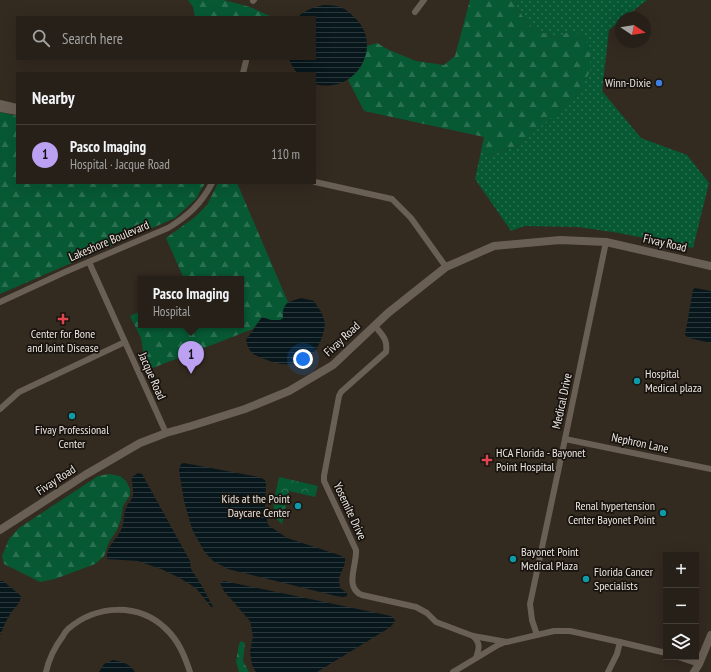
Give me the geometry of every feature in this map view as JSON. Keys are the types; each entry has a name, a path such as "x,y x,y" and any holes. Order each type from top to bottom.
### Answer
{"street":[{"path":"415,12 424,0"},
{"path":"243,72 246,61"},
{"path":"0,103 16,107"},
{"path":"0,109 16,112"},
{"path":"316,182 392,199 411,218 446,267"},
{"name":"Lakeshore Boulevard","path":"0,302 65,272 168,228 195,208 206,195 212,184"},
{"name":"Fivay Road","path":"0,530 85,475 140,443 166,433 245,409 289,391 333,365 388,313 446,267 494,246 560,240 606,242 711,266"},
{"name":"Medical Drive","path":"537,635 532,620 530,604 606,242"},
{"name":"Jacque Road","path":"90,262 166,433"},
{"name":"Yosemite Drive","path":"375,326 385,338 386,352 341,392 324,476 324,481 356,550 357,556 352,580 354,590 357,594 416,607 427,613 436,622 473,636 507,642"},
{"path":"0,409 19,392 125,342"},
{"name":"Nephron Lane","path":"565,439 711,469"},
{"path":"46,672 54,647 68,629 86,617 102,611 119,610 136,612 153,619 166,629 177,641 190,672"},
{"name":"Yosemite Drive","path":"453,672 498,645 554,631 570,632 663,652"},
{"path":"694,672 699,664 711,635"},
{"path":"473,636 479,645 476,658"},
{"path":"608,672 617,654 620,642"},
{"path":"687,660 699,664"}],"green space":[{"path":"188,0 224,0 250,7 270,16 195,16 193,7"},
{"path":"470,0 514,0 517,8 531,28 556,38 568,32 581,34 590,47 590,71 580,93 519,145 488,156 481,151 484,137 364,111 348,80 362,65 367,46 377,43 389,50 416,61 444,65 455,56"},
{"path":"514,0 647,0 632,12 615,12 615,25 609,30 602,91 641,138 687,155 709,183 693,248 619,233 578,227 524,226 511,231 475,179 481,151 488,156 519,145 546,121 568,32 556,38 531,28 517,8"},
{"path":"0,112 16,116 16,184 204,184 196,199 175,218 0,294"},
{"path":"218,184 237,184 288,302 284,310 283,319 280,321 262,317 253,329 150,369 145,364 141,338 130,316 138,312 138,328 244,328 244,276 183,276 166,238 195,217 207,205"},
{"path":"109,474 120,476 126,481 130,489 130,495 123,506 121,519 117,530 109,542 104,556 95,564 55,579 40,582 4,564 2,556 9,539 19,528 98,476"},
{"path":"279,477 318,486 315,497 289,491 282,524 276,518 274,512 274,502"},
{"path":"241,641 245,643 243,661 249,672 239,672 236,662 239,644"}],"shaded area":[{"path":"332,5 339,7 350,13 363,28 367,41 366,53 362,65 354,75 343,82 330,85 316,84 316,72 296,72 289,60 316,60 316,16 299,16 304,12 317,7"},
{"path":"695,288 711,291 711,343 689,338 685,335 693,290"},
{"path":"301,298 314,301 324,320 325,326 323,334 315,351 303,360 288,364 272,362 253,353 246,340 262,317 271,320 280,320 283,318 285,306"},
{"path":"184,463 259,477 265,480 265,507 268,525 287,538 345,558 345,563 339,578 340,588 347,593 347,596 336,596 228,569 213,561 204,551 192,529 184,501 179,470 181,464"},
{"path":"138,473 142,474 190,561 191,569 213,607 211,607 196,588 161,569 138,561 107,559 111,544 122,529 124,514 132,497 132,477"},
{"path":"0,581 3,581 21,596 21,599 10,613 0,635"},
{"path":"224,581 391,616 395,620 389,628 317,672 256,672 252,665 250,652 253,636 250,621 224,591 220,583"},
{"path":"113,660 126,663 135,672 99,672 104,664"}],"place":[{"name":"Winn-Dixie","path":"659,83"},
{"name":"Center for Bone and Joint Disease","path":"63,319"},
{"name":"Pasco Imaging","path":"191,374"},
{"name":"Hospital Medical plaza","path":"637,381"},
{"name":"Fivay Professional Center","path":"72,416"},
{"name":"HCA Florida - Bayonet Point Hospital","path":"487,460"},
{"name":"Kids at the Point Daycare Center","path":"298,506"},
{"name":"Renal hypertension Center Bayonet Point","path":"663,513"},
{"name":"Bayonet Point Medical Plaza","path":"513,559"},
{"name":"Florida Cancer Specialists","path":"586,579"}]}
